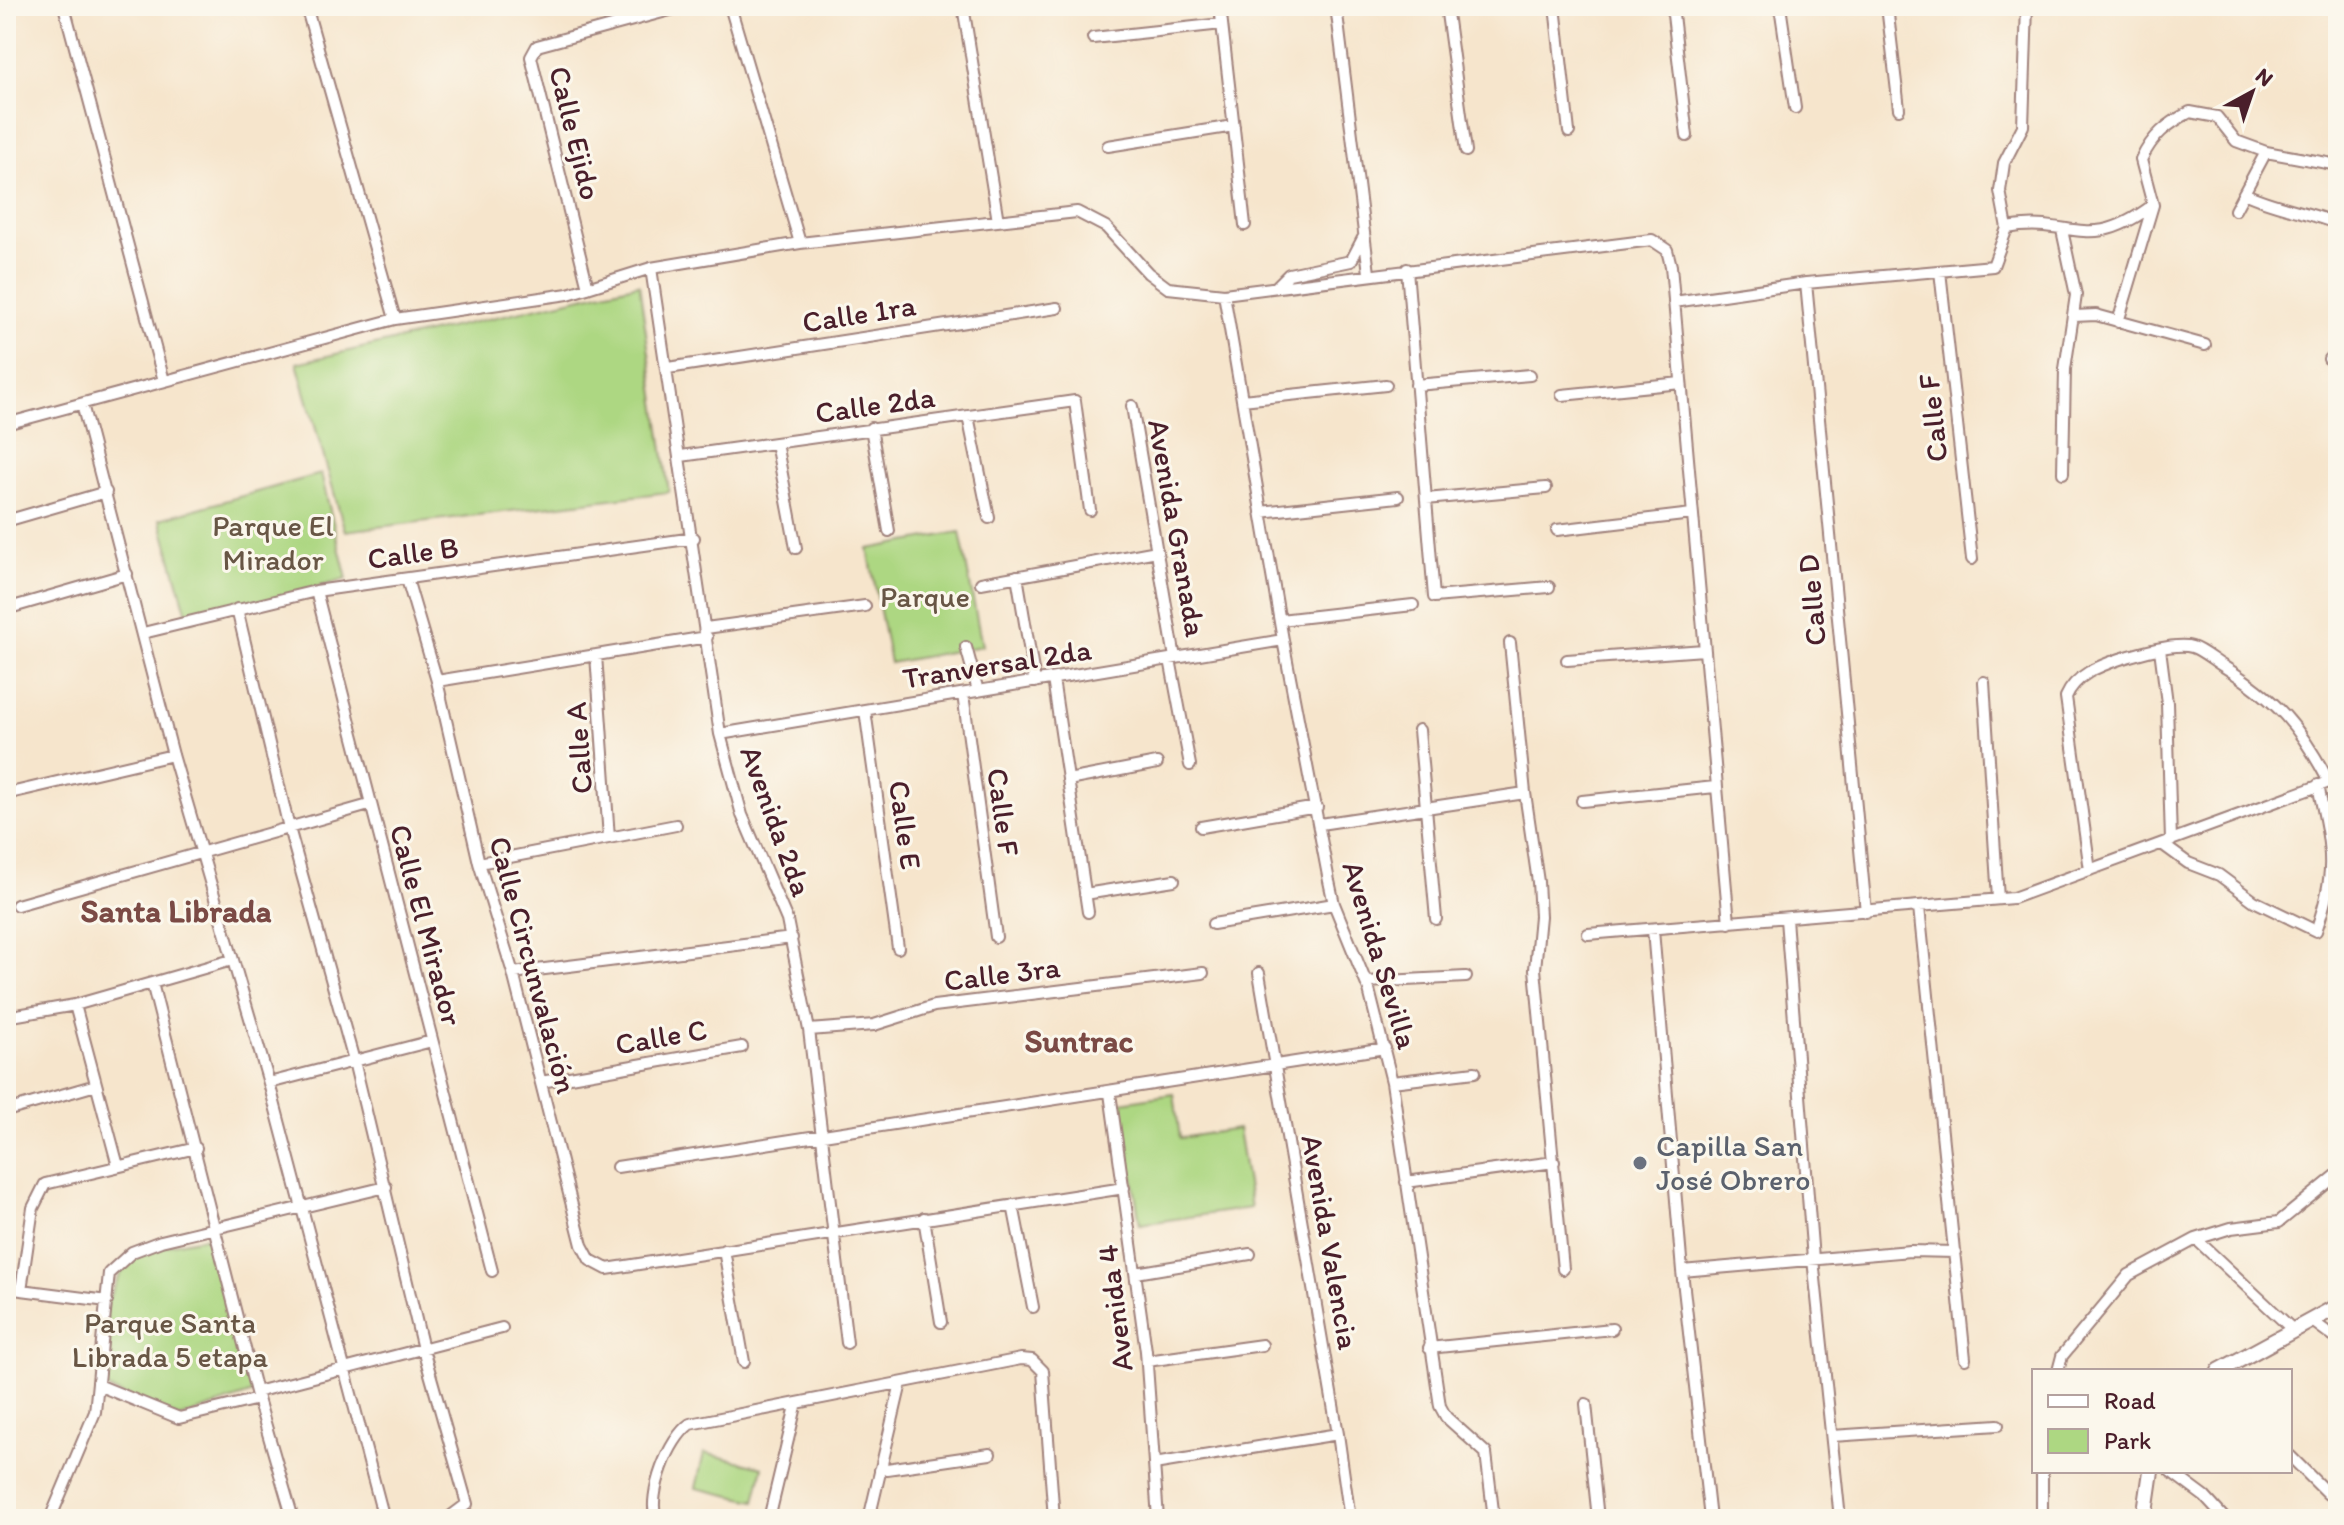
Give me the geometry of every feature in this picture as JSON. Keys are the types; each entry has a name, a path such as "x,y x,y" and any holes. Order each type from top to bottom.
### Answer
{"street":[{"path":"64,6 164,381"},
{"path":"306,6 395,319"},
{"name":"Calle Ejido","path":"588,288 531,57 537,46 685,6"},
{"path":"730,6 800,243"},
{"path":"963,6 998,221"},
{"path":"1220,6 1245,225"},
{"path":"1336,6 1369,273"},
{"path":"1446,6 1466,151"},
{"path":"1555,6 1569,132"},
{"path":"1672,6 1687,136"},
{"path":"1780,6 1795,108"},
{"path":"1887,6 1899,109"},
{"path":"1674,302 1806,283 1993,266 2007,228 2000,191 2004,163 2023,126 2027,6"},
{"path":"1093,38 1222,24"},
{"path":"2338,71 2338,81"},
{"path":"2118,322 2153,205 2141,160 2162,129 2190,112 2217,117 2236,141 2266,152 2338,165"},
{"path":"1108,146 1234,126"},
{"path":"2235,210 2266,152"},
{"path":"2244,193 2327,220"},
{"path":"2007,228 2036,223 2078,233 2111,230 2153,205"},
{"path":"6,424 395,319 588,288 651,268 800,243 1077,212 1106,227 1148,273 1168,288 1224,294 1369,273 1652,240 1667,250 1674,302 1729,923"},
{"path":"2062,230 2075,282 2074,316 2065,369 2063,473"},
{"path":"1276,287 1289,274 1351,261 1364,236"},
{"name":"Avenida 2da","path":"651,268 694,538 720,734 742,815 780,899 792,938 809,1030 847,1343"},
{"path":"1407,269 1434,597 1549,587"},
{"name":"Calle F","path":"1940,271 1972,559"},
{"name":"Calle D","path":"1806,283 1866,912"},
{"name":"Avenida Sevilla","path":"1224,294 1283,640 1334,904 1366,982 1392,1082 1440,1406 1446,1417 1486,1453 1494,1519"},
{"name":"Calle 1ra","path":"668,368 1057,308"},
{"path":"2074,316 2096,315 2205,345"},
{"path":"1416,385 1530,375"},
{"path":"1562,395 1681,383"},
{"path":"1242,400 1386,385"},
{"name":"Calle 2da","path":"681,456 1075,401 1090,510"},
{"path":"82,404 173,755 269,1083 384,1519"},
{"name":"Avenida Granada","path":"1132,406 1190,765"},
{"path":"968,416 989,518"},
{"path":"871,428 889,531"},
{"path":"776,443 796,548"},
{"path":"1426,499 1546,488"},
{"path":"6,521 106,492"},
{"path":"1261,512 1398,497"},
{"path":"1557,530 1692,514"},
{"name":"Calle B","path":"143,633 316,591 694,538"},
{"path":"981,583 1157,551"},
{"path":"6,609 127,574"},
{"path":"1017,576 1035,682"},
{"name":"Calle Circunvalación","path":"407,579 437,681 479,863 513,973 582,1245 590,1260 607,1269 724,1250"},
{"name":"Calle El Mirador","path":"316,591 492,1271"},
{"path":"1280,620 1413,605"},
{"path":"437,681 865,606"},
{"path":"237,609 289,828 354,1061 423,1349 467,1504 447,1519"},
{"name":"Tranversal 2da","path":"720,734 1283,640"},
{"path":"1510,643 1525,793 1538,882 1540,916 1535,969 1563,1269"},
{"path":"1588,934 2013,898 2090,870 2166,842 2318,785 2329,782 2305,736 2260,689 2190,646 2132,655 2088,672 2070,688 2066,697 2090,870"},
{"path":"966,647 978,691"},
{"path":"2160,649 2167,703 2166,842 2188,863 2219,875 2254,901 2316,931 2328,896 2333,860 2318,785"},
{"path":"1567,660 1704,650"},
{"name":"Calle A","path":"596,655 609,838"},
{"path":"1053,679 1088,912"},
{"path":"1984,682 1998,899"},
{"name":"Calle F","path":"963,694 996,937"},
{"name":"Calle E","path":"865,710 898,948"},
{"path":"1419,730 1436,919"},
{"path":"6,794 173,755"},
{"path":"1068,780 1157,763"},
{"path":"1582,801 1715,787"},
{"path":"1320,824 1525,793"},
{"path":"17,905 369,805"},
{"path":"1201,827 1317,807"},
{"path":"479,863 676,825"},
{"path":"1085,894 1174,880"},
{"path":"1213,924 1334,904"},
{"path":"1919,907 1965,1359"},
{"path":"1786,919 1813,1259 1840,1519"},
{"path":"1653,930 1682,1271 1710,1519"},
{"path":"513,973 792,938"},
{"path":"6,1017 75,1005 232,960"},
{"name":"Calle 3ra","path":"809,1030 874,1025 934,1006 1203,973"},
{"name":"Avenida Valencia","path":"1259,973 1350,1519"},
{"path":"1366,982 1466,977"},
{"path":"152,983 257,1395 293,1519"},
{"path":"75,1005 118,1166"},
{"path":"269,1083 432,1041"},
{"name":"Calle C","path":"541,1082 742,1047"},
{"path":"617,1167 1385,1048"},
{"path":"1392,1082 1475,1072"},
{"path":"6,1111 96,1085"},
{"name":"Avenida 4","path":"1110,1093 1147,1361 1158,1519"},
{"path":"21,1290 33,1208 45,1184 196,1148"},
{"path":"1406,1182 1554,1162"},
{"path":"2059,1369 2062,1356 2129,1275 2196,1239 2231,1228 2279,1222 2338,1174"},
{"path":"50,1519 89,1428 98,1385 109,1273 132,1252 214,1228 301,1210 386,1187"},
{"path":"744,1362 724,1250 1124,1188"},
{"path":"1013,1205 1033,1307"},
{"path":"924,1218 941,1322"},
{"path":"2196,1239 2292,1329"},
{"path":"1682,1271 1910,1251 1955,1252"},
{"path":"1136,1273 1250,1254"},
{"path":"6,1288 107,1301"},
{"path":"2222,1369 2338,1306"},
{"path":"2311,1320 2338,1340"},
{"path":"98,1385 179,1418 345,1368 502,1328"},
{"path":"1429,1348 1612,1329"},
{"path":"1147,1361 1262,1345"},
{"path":"654,1517 654,1488 681,1430 690,1424 796,1406 1021,1359 1039,1364 1043,1371 1054,1519"},
{"path":"869,1519 901,1383"},
{"path":"1586,1404 1598,1519"},
{"path":"769,1519 796,1406"},
{"path":"1832,1436 1998,1425"},
{"path":"1154,1464 1338,1434"},
{"path":"880,1470 990,1454"},
{"path":"2292,1458 2328,1494"},
{"path":"2042,1473 2042,1519"},
{"path":"2144,1519 2151,1473"},
{"path":"2173,1473 2205,1497 2225,1519"}],"green space":[{"path":"639,284 669,492 345,531 297,363"},
{"name":"Parque El Mirador","path":"321,474 347,579 189,621 160,519"},
{"name":"Parque","path":"960,532 982,646 890,663 868,549"},
{"path":"1174,1094 1180,1138 1238,1129 1251,1208 1140,1224 1121,1102"},
{"name":"Parque Santa Librada 5 etapa","path":"208,1237 256,1392 179,1418 98,1385 107,1301 132,1252"},
{"path":"704,1453 763,1467 755,1501 696,1488"}],"place":[{"name":"Capilla San José Obrero","path":"1640,1163"}],"district":[{"name":"Santa Librada","path":"176,911"},
{"name":"Suntrac","path":"1079,1041"}]}
